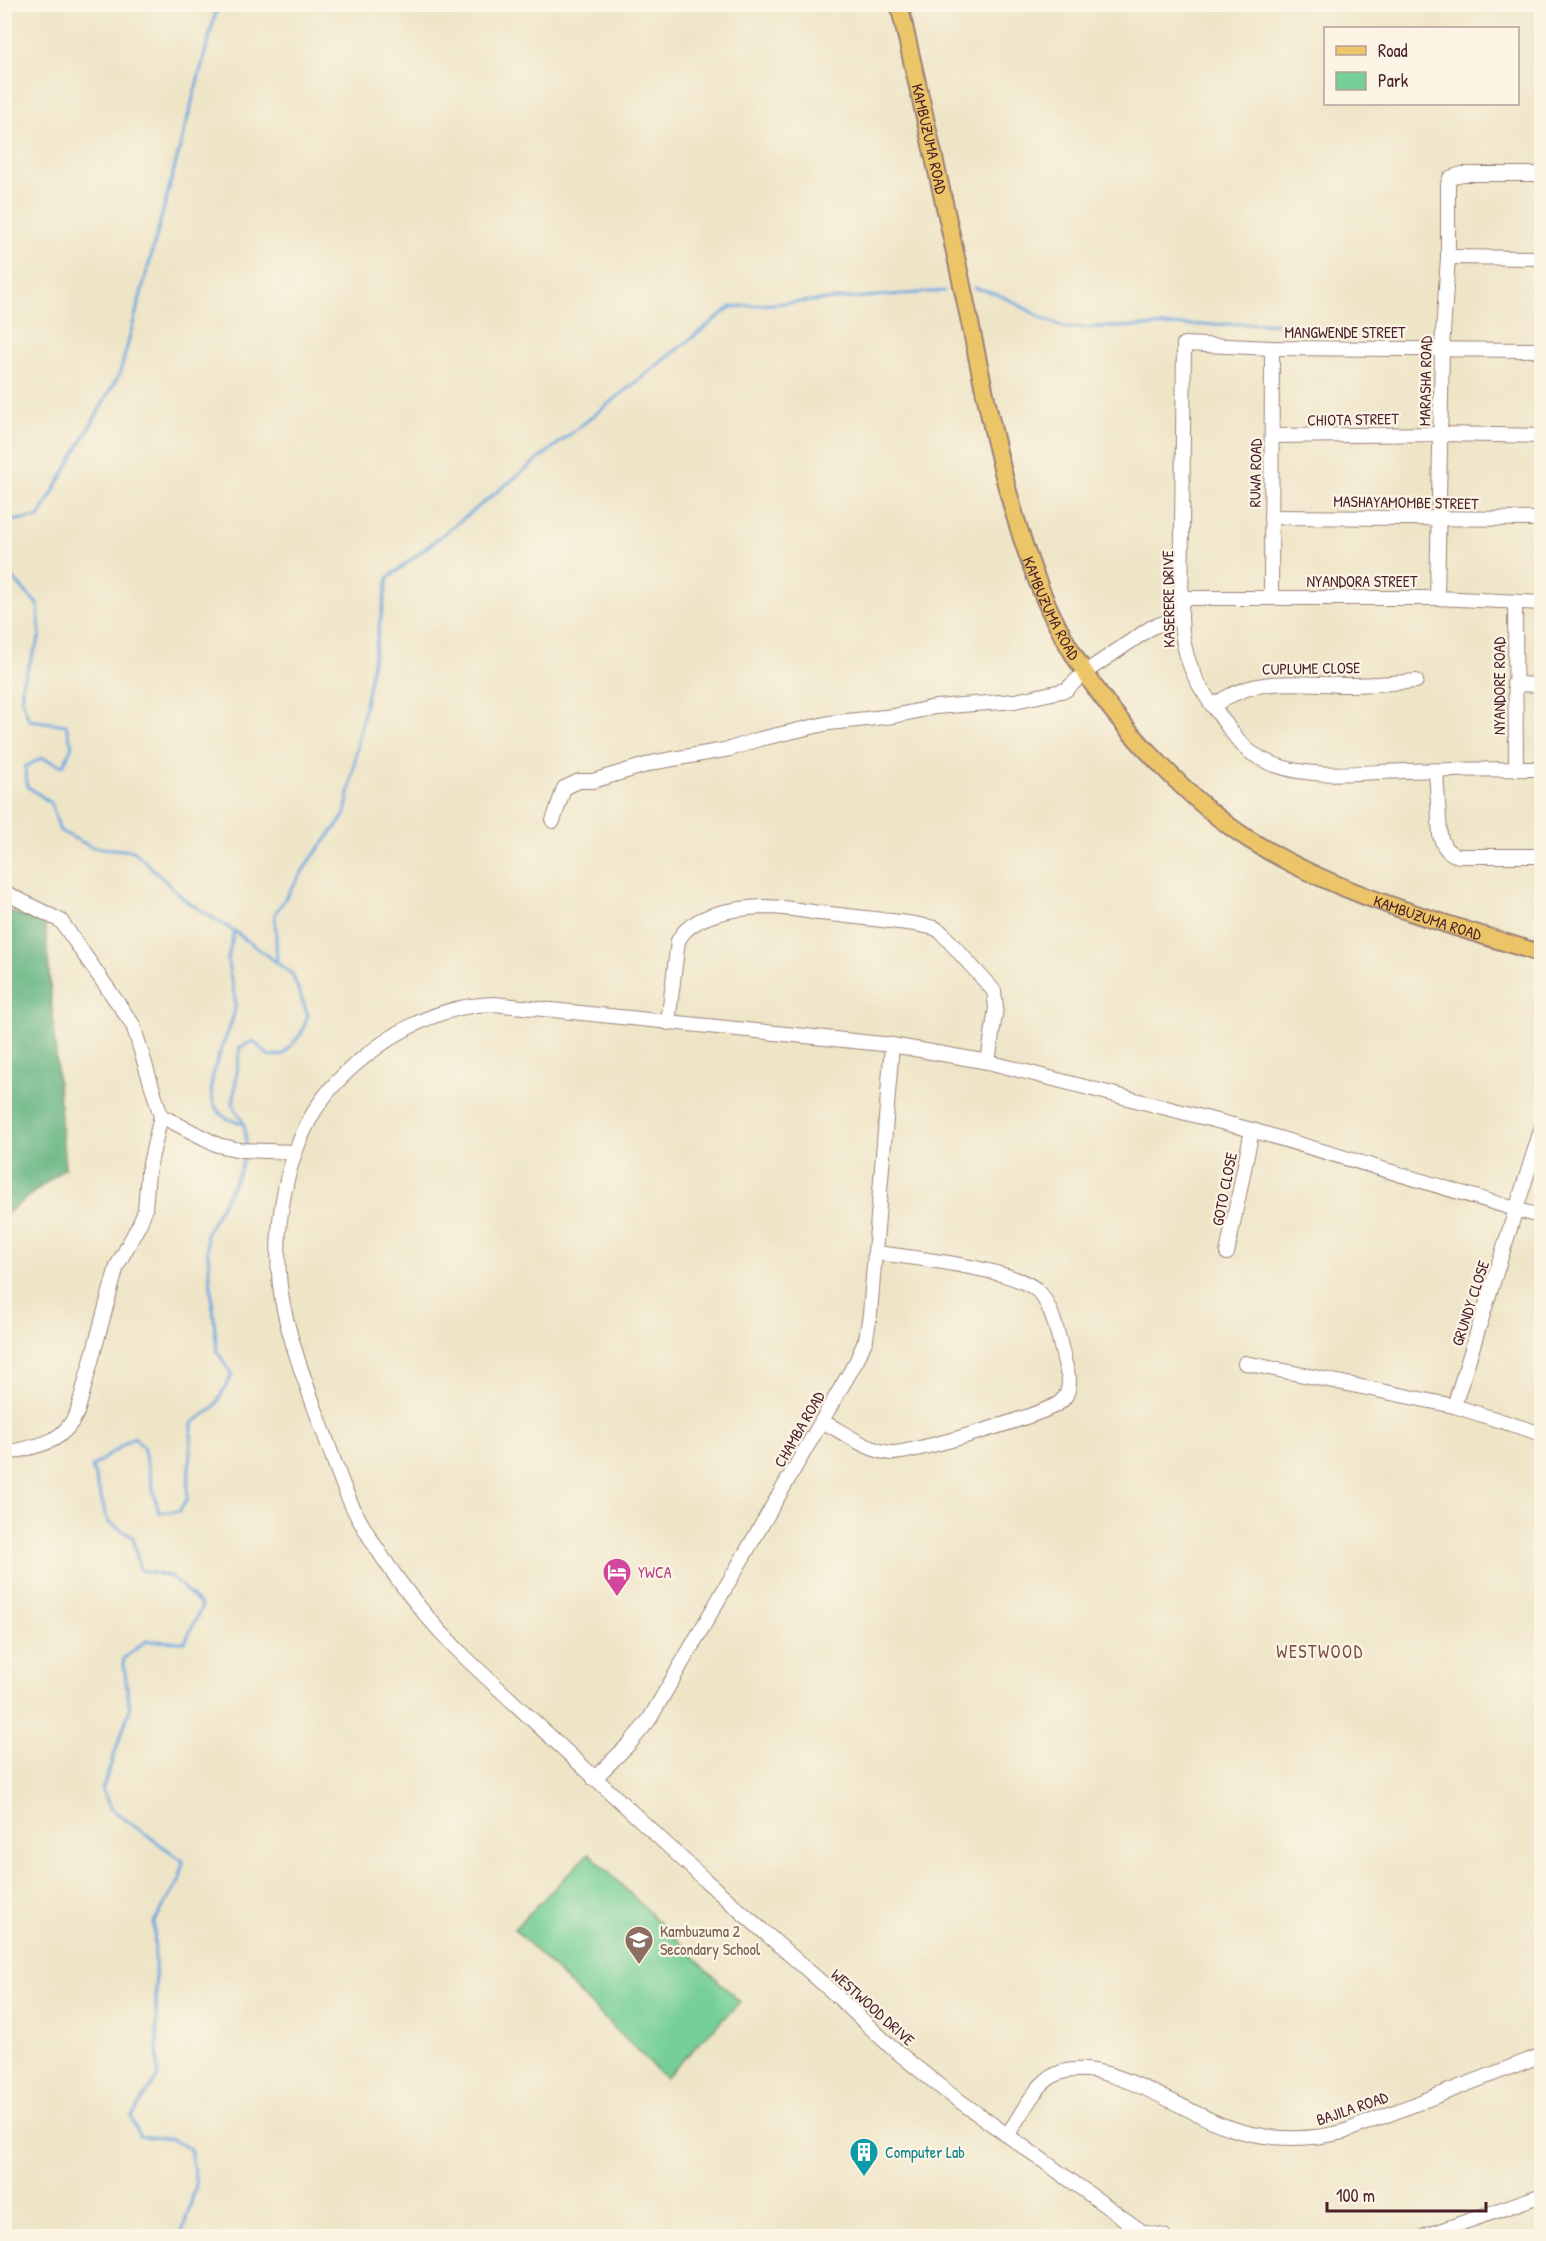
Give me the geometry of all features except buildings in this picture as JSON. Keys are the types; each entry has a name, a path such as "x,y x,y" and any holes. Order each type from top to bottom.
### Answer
{"main road":[{"name":"KAMBUZUMA ROAD","path":"900,4 983,381 1017,518 1028,556 1055,622 1084,673 1108,708 1199,804 1253,842 1311,873 1365,896 1542,954"}],"street":[{"name":"MARASHA ROAD","path":"1437,598 1442,348 1448,257 1448,184 1455,175 1462,174 1542,174"},
{"path":"1448,257 1542,258"},
{"name":"MANGWENDE STREET","path":"1185,344 1272,348 1542,350"},
{"name":"KASERERE DRIVE","path":"1185,344 1181,616 1183,645 1187,659 1213,706 1251,753 1281,767 1320,774 1542,769"},
{"name":"RUWA ROAD","path":"1271,597 1272,348"},
{"name":"CHIOTA STREET","path":"1272,436 1441,434 1542,436"},
{"name":"MASHAYAMOMBE STREET","path":"1271,517 1542,519"},
{"name":"NYANDORA STREET","path":"1183,598 1437,598 1542,603"},
{"name":"NYANDORE ROAD","path":"1515,603 1516,769"},
{"path":"553,821 564,788 579,780 593,780 656,762 730,749 760,739 830,723 894,716 934,707 1015,701 1066,690 1084,673 1152,627 1181,616"},
{"name":"CUPLUME CLOSE","path":"1213,706 1240,690 1254,686 1299,683 1348,685 1416,681"},
{"path":"1514,684 1542,685"},
{"path":"1436,771 1440,836 1442,844 1448,851 1459,856 1542,856"},
{"path":"4,892 61,921 133,1024 161,1116 148,1172 145,1210 117,1266 77,1413 67,1431 54,1441 4,1454"},
{"path":"668,1023 678,941 690,924 730,912 765,907 915,924 935,928 941,932 994,991 996,1008 988,1062"},
{"name":"WESTWOOD DRIVE","path":"1145,2234 943,2089 890,2046 594,1779 451,1642 391,1571 349,1499 308,1387 282,1298 279,1279 280,1237 294,1152 310,1117 324,1097 349,1070 390,1038 443,1011 468,1005 494,1004 892,1046 988,1062 1252,1130 1542,1217"},
{"name":"CHAMBA ROAD","path":"594,1779 649,1720 858,1360 866,1339 876,1253 892,1046"},
{"path":"161,1116 209,1142 240,1150 294,1152"},
{"name":"GRUNDY CLOSE","path":"1454,1406 1542,1127"},
{"name":"GOTO CLOSE","path":"1227,1253 1252,1130"},
{"path":"824,1422 874,1449 894,1453 904,1452 1000,1425 1058,1404 1065,1398 1069,1389 1069,1379 1050,1312 1040,1293 1032,1286 1011,1278 969,1268 876,1253"},
{"path":"1245,1363 1454,1406 1542,1434"},
{"name":"BAJILA ROAD","path":"1007,2135 1038,2089 1051,2077 1065,2071 1108,2073 1231,2129 1274,2136 1318,2138 1343,2132 1542,2055"},
{"path":"1425,2236 1542,2195"},
{"path":"1145,2234 1164,2236"}],"green space":[{"path":"5,910 45,923 65,1168 5,1215"},
{"path":"589,1853 740,2002 665,2078 514,1929"}],"waterway":[{"path":"4,525 10,521 39,517 120,373 218,4"},
{"path":"974,288 1010,300 1067,328 1277,323"},
{"path":"277,962 275,914 308,863 345,815 388,578 731,307 944,291"},
{"path":"4,569 38,605 40,636 22,683 22,700 29,720 66,725 72,746 63,766 42,758 25,767 27,786 51,803 60,831 92,847 134,851 186,901 234,931 292,974 308,1015 301,1034 283,1055 269,1056 253,1041 240,1047 233,1105 244,1124 247,1148"},
{"path":"234,931 228,962 235,996 235,1008 216,1063 211,1092 214,1105 223,1116 244,1124"},
{"path":"181,2236 196,2185 190,2149 171,2139 139,2136 131,2117 158,2077 154,1922 180,1880 183,1861 111,1809 102,1790 130,1709 123,1659 146,1641 185,1642 202,1606 172,1577 140,1570 133,1537 108,1522 92,1467 134,1437 143,1447 159,1513 179,1511 187,1500 192,1423 214,1408 232,1375 217,1351 206,1234 239,1173 245,1154"}],"place":[{"name":"YWCA","path":"617,1598"},
{"name":"Kambuzuma 2 Secondary School","path":"639,1966"},
{"name":"Computer Lab","path":"864,2178"}],"district":[{"name":"WESTWOOD","path":"1320,1651"}]}
